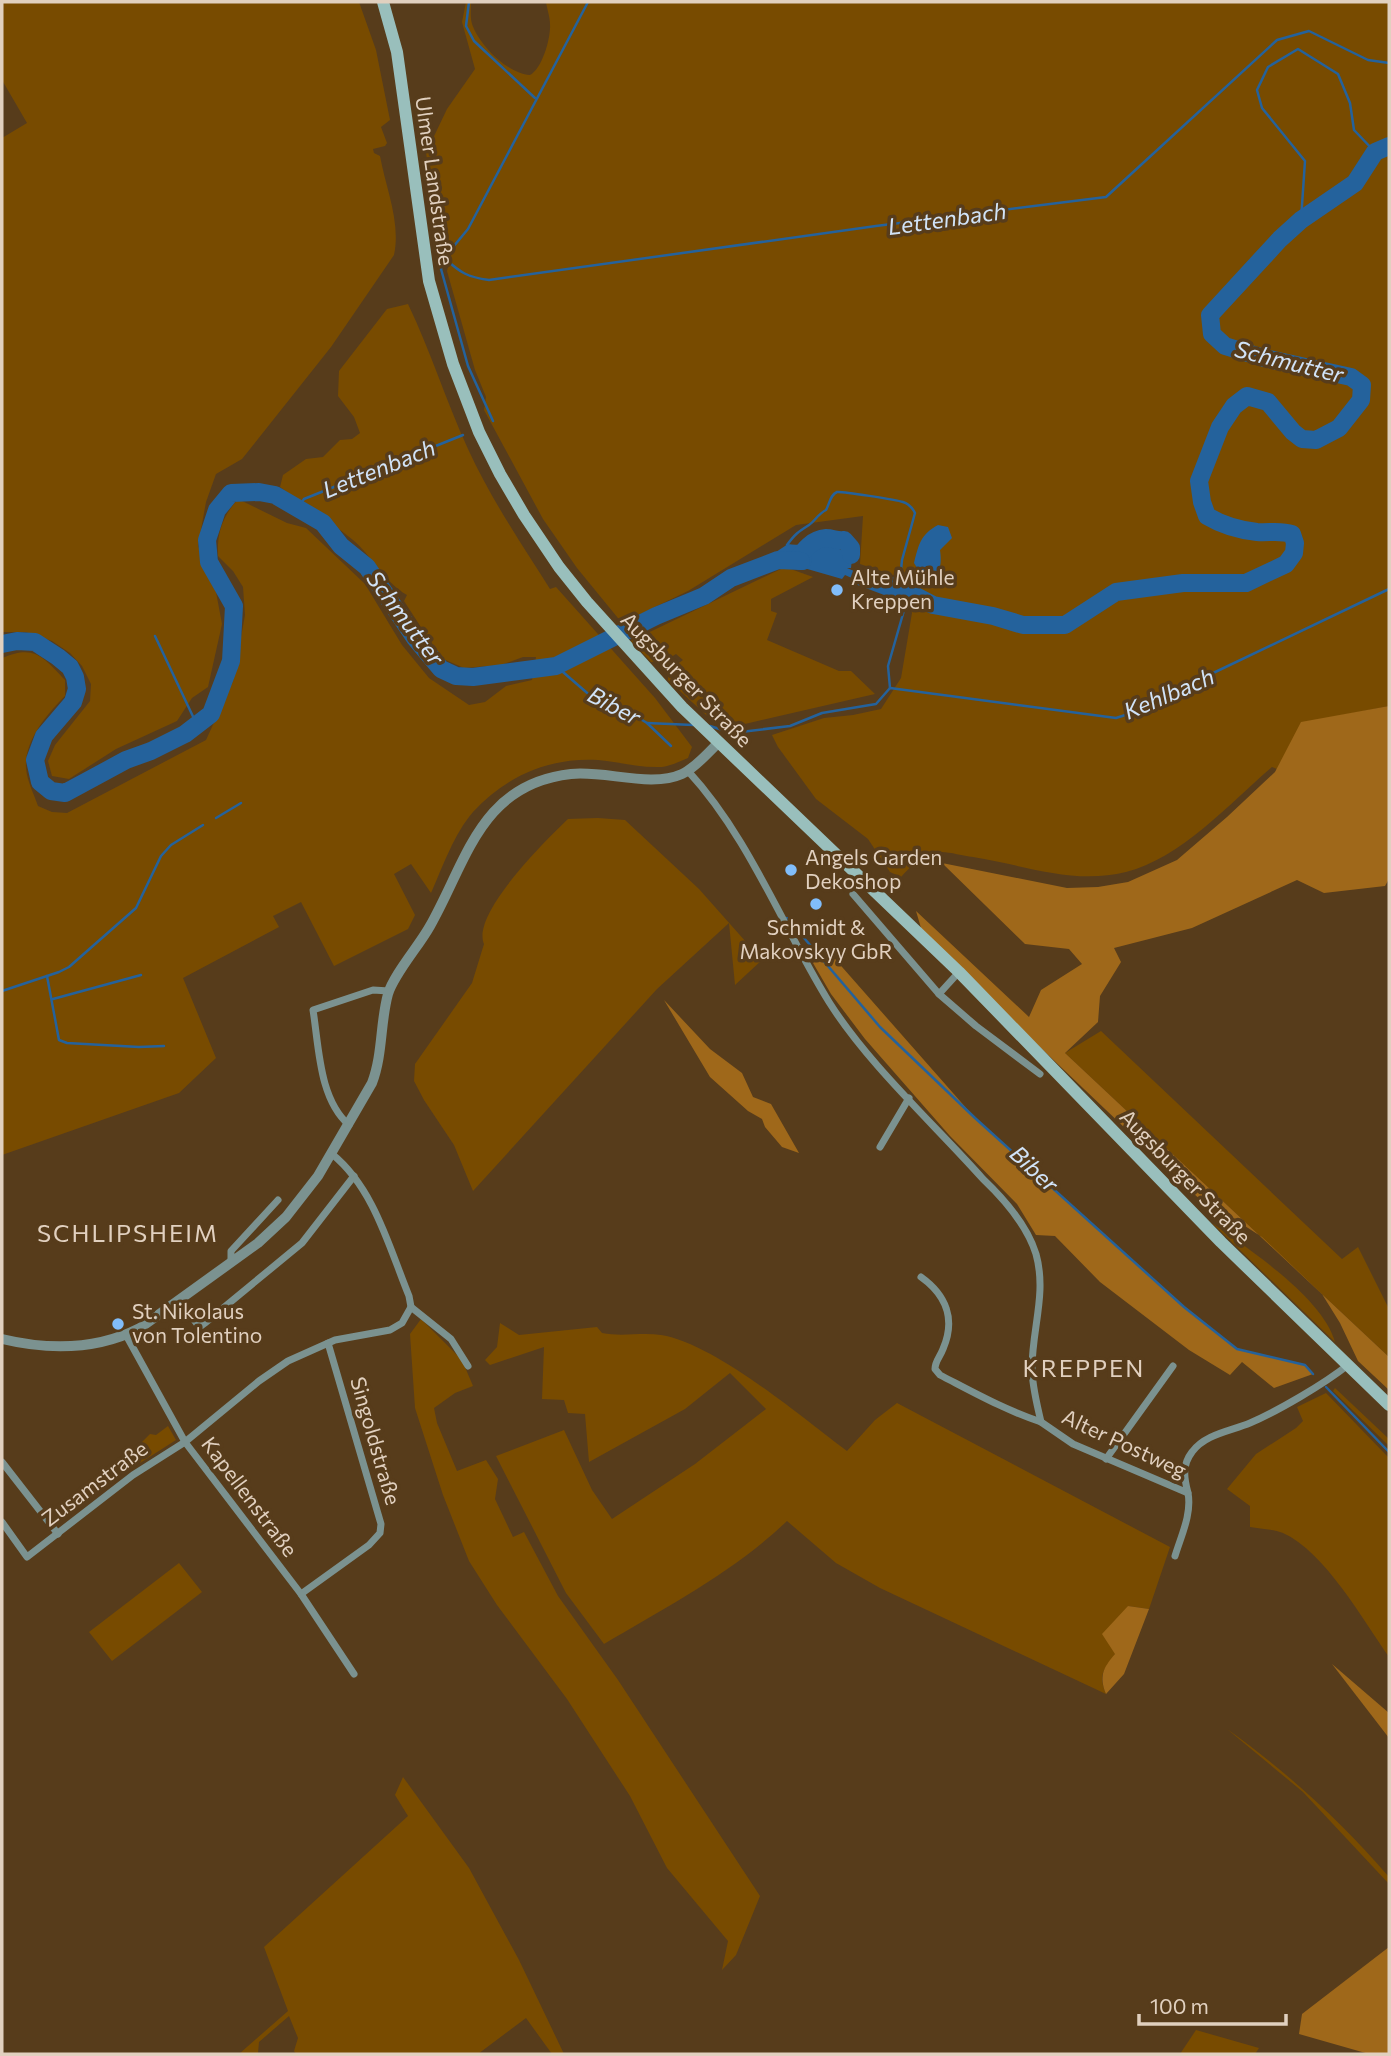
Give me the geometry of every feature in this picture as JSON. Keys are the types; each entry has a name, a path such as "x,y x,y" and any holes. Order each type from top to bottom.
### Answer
{"main road":[{"name":"Ulmer Landstraße","path":"383,2 397,52 429,281 453,364"},
{"name":"Augsburger Straße","path":"453,364 478,429 524,515 559,567 631,652 716,741 959,972 1221,1242 1389,1405"}],"street":[{"path":"2,1339 69,1347 126,1335 258,1243 302,1198 349,1125 377,1069 389,991 430,926 474,836 490,816 513,795 544,780 570,774 661,779 675,776 688,771 716,741"},
{"name":"Alter Postweg","path":"688,771 711,797 742,845 830,1003 852,1034 1005,1200 1022,1226 1035,1253 1040,1287 1032,1367 1035,1400 1041,1422 1073,1444 1188,1493"},
{"path":"853,894 939,994 976,1026 1040,1074"},
{"path":"939,994 959,972"},
{"path":"349,1125 335,1109 326,1086 313,1010 373,990 389,991"},
{"path":"880,1147 909,1098"},
{"path":"332,1154 354,1176 374,1208 411,1307 451,1339 468,1366"},
{"path":"179,1300 201,1326 302,1243 354,1176"},
{"path":"231,1264 231,1251 278,1200"},
{"path":"921,1277 936,1288 946,1303 947,1335 935,1369 995,1404 1041,1422"},
{"name":"Zusamstraße","path":"2,1522 27,1557 295,1356 347,1337 390,1330 402,1324 411,1307"},
{"name":"Kapellenstraße","path":"126,1335 185,1441 301,1594 354,1674"},
{"name":"Singoldstraße","path":"301,1594 369,1545 380,1533 381,1524 328,1343"},
{"name":"Alter Postweg","path":"1175,1556 1190,1505 1184,1478 1186,1462 1193,1450 1207,1439 1251,1423 1335,1376 1348,1365"},
{"path":"1106,1459 1173,1366"},
{"path":"2,1462 58,1534"}],"shaded area":[{"path":"2,2 359,2 376,50 390,120 381,127 387,143 373,149 374,153 380,156 392,205 396,230 394,255 331,347 242,459 216,474 206,502 198,546 216,592 222,624 208,687 192,698 177,721 116,749 69,779 52,776 48,761 55,745 90,701 91,684 82,666 70,653 52,641 26,632 2,632 2,138 27,123 2,80"},
{"path":"466,2 471,2 472,24 476,32 495,57 513,70 530,75 542,60 549,37 550,21 546,2 1389,2 1389,706 1302,723 1277,769 1272,767 1204,828 1166,855 1126,872 1068,875 941,852 923,858 901,877 890,872 868,839 816,799 772,735 824,718 881,709 901,678 912,613 905,579 860,564 863,516 796,525 688,591 622,623 577,568 543,519 484,410 486,397 475,370 447,271 453,248 444,258 426,153 447,109 475,69 462,22"},
{"path":"408,304 468,449 507,520 550,589 556,587 655,698 692,747 688,758 662,767 598,760 563,762 530,771 514,779 486,799 466,821 449,851 431,893 411,864 394,874 415,915 408,929 334,966 301,902 273,916 279,927 183,978 216,1058 179,1093 2,1155 2,658 23,652 38,655 65,680 65,696 38,729 26,758 28,778 38,806 52,812 67,813 206,740 233,681 245,615 243,587 233,571 218,556 218,540 222,526 238,499 287,523 306,528 365,584 402,645 429,678 469,705 485,702 506,686 532,680 536,657 523,657 501,665 464,668 441,658 404,601 407,595 392,583 353,540 280,487 283,475 306,459 323,457 340,440 352,439 360,433 354,417 338,396 339,371 387,309"},
{"path":"785,567 813,577 771,599 771,611 777,613 767,640 839,671 851,671 875,694 732,727 716,724 668,680 669,670 683,660 676,654 665,661 651,662 631,641"},
{"path":"1389,706 1389,879 1385,886 1324,893 1297,880 1192,928 1114,948 1121,962 1100,996 1098,1022 1065,1053 1259,1235 1231,1217 1211,1210 1002,1011 921,928 916,911 1029,1017 1041,990 1082,964 1069,949 1025,944 942,863 1067,888 1128,882 1177,860 1227,817 1275,772 1301,722"},
{"path":"568,819 625,820 699,889 762,960 735,985 729,923 657,989 473,1191 454,1145 414,1081 415,1064 472,983 484,944 483,931 489,915 513,878"},
{"path":"828,951 975,1118 1184,1307 1237,1349 1305,1365 1313,1374 1274,1388 1242,1362 1230,1375 1189,1350 1100,1282 1055,1236 1036,1235 1017,1204 950,1136 865,1039 831,994 813,963"},
{"path":"664,1000 710,1049 742,1073 753,1097 771,1104 799,1153 782,1147 765,1127 762,1119 748,1111 710,1077"},
{"path":"1101,1031 1342,1259 1358,1247 1389,1309 1389,1357 1065,1053"},
{"path":"1212,1223 1264,1260 1301,1292 1328,1325 1335,1342"},
{"path":"1322,1294 1389,1357 1389,1390 1358,1361 1340,1323"},
{"path":"421,1319 462,1360 473,1386 455,1393 434,1408 437,1423 457,1471 486,1460 498,1479 495,1499 513,1537 524,1532 558,1596 618,1680 760,1896 736,1955 722,1970 728,1941 667,1868 630,1796 567,1699 497,1605 469,1561 443,1495 415,1408 410,1334"},
{"path":"500,1323 519,1335 597,1327 602,1333 654,1334 683,1341 732,1367 847,1451 875,1420 897,1403 1170,1547 1149,1609 1128,1606 1117,1649 1102,1676 1106,1694 880,1588 836,1563 787,1521 722,1573 604,1644 566,1593 496,1456 564,1430 592,1490 612,1519 695,1464 766,1409 730,1373 685,1409 589,1462 585,1414 568,1413 564,1400 542,1399 544,1347 490,1365 485,1360 497,1347"},
{"path":"1335,1388 1389,1439 1389,1446 1333,1391"},
{"path":"1326,1393 1389,1458 1389,1657 1342,1588 1314,1555 1283,1533 1250,1527 1250,1506 1227,1489 1256,1454 1303,1421 1297,1407"},
{"path":"168,1426 176,1440 140,1463 131,1453 150,1434 156,1435"},
{"path":"179,1563 202,1592 112,1661 89,1632"},
{"path":"1128,1606 1149,1609 1124,1674 1106,1694 1103,1672 1115,1654 1102,1634"},
{"path":"1332,1664 1389,1713 1389,1738"},
{"path":"1227,1729 1271,1762 1332,1817 1389,1877 1389,1884 1303,1792"},
{"path":"403,1777 469,1868 519,1960 564,2054 552,2054 526,2018 478,2054 296,2054 294,2051 298,2038 289,2016 259,2042 258,2053 239,2054 288,2011 264,1947 408,1816 395,1795"},
{"path":"1389,1947 1389,2054 1369,2054 1299,2034 1302,2014"},
{"path":"1196,2030 1259,2048 1255,2054 1180,2054"}],"water":[{"path":"938,525 948,527 952,538 940,550 941,560 937,574 924,579 914,563 924,536"},
{"path":"788,544 840,549 852,559 851,568 847,568 905,579 919,585 927,602 900,601 855,584 856,580 845,575 842,579 790,564 781,565 776,552"}],"waterway":[{"path":"469,2 466,26 474,41 535,98"},
{"name":"Lettenbach","path":"493,421 468,366 441,269 444,258 468,229 588,2"},
{"name":"Lettenbach","path":"444,258 465,274 489,280 1106,197 1277,40 1309,31 1368,60 1389,63"},
{"path":"1301,220 1305,161 1262,108 1257,90 1268,67 1298,49 1338,74 1350,103 1354,130 1375,152"},
{"name":"Schmutter","path":"908,592 933,605 993,616 1023,625 1065,625 1116,592 1183,583 1246,583 1286,564 1294,553 1292,534 1244,530 1207,516 1199,481 1220,427 1234,406 1247,396 1268,402 1302,439 1316,440 1339,428 1361,400 1362,385 1351,377 1264,358 1225,346 1212,334 1210,315 1280,239 1301,220 1355,183 1375,152 1389,146"},
{"name":"Lettenbach","path":"298,508 304,499 463,435"},
{"name":"Schmutter","path":"2,644 35,642 70,667 75,677 77,689 73,702 44,736 35,760 40,782 51,791 65,793 126,760 185,734 211,714 231,661 234,606 209,562 207,540 217,510 231,493 259,492 275,495 323,523 341,546 367,567 415,638 441,669 456,676 473,677 556,666 656,616 704,596 731,578 778,560 801,561"},
{"path":"787,545 826,510 831,497 837,492 903,502 915,513 902,560 900,579"},
{"name":"Schmutter","path":"803,561 797,560 806,549 817,540 826,538 844,540 851,548 851,555"},
{"name":"Kehlbach","path":"710,726 732,733 790,726 822,713 876,704 890,688 1116,718 1147,708 1209,675 1389,589"},
{"name":"Kehlbach","path":"890,688 888,666 907,600"},
{"path":"155,636 197,725"},
{"name":"Biber","path":"556,666 593,698 613,710 624,709 647,723 671,746"},
{"name":"Kehlbach","path":"647,723 693,725"},
{"path":"216,818 241,803"},
{"path":"2,991 69,967 136,908 161,856 171,845 203,825"},
{"name":"Biber","path":"787,918 880,1027 975,1118 1184,1307 1237,1349 1305,1365 1313,1374"},
{"path":"53,999 141,975"},
{"path":"47,976 59,1040 67,1043 164,1046"},
{"name":"Biber","path":"1326,1387 1389,1452"}],"place":[{"name":"Alte Mühle Kreppen","path":"837,590"},
{"name":"Angels Garden Dekoshop","path":"791,870"},
{"name":"Schmidt & Makovskyy GbR","path":"816,904"},
{"name":"St. Nikolaus von Tolentino","path":"118,1324"}],"district":[{"name":"SCHLIPSHEIM","path":"128,1234"},
{"name":"KREPPEN","path":"1084,1369"}]}
